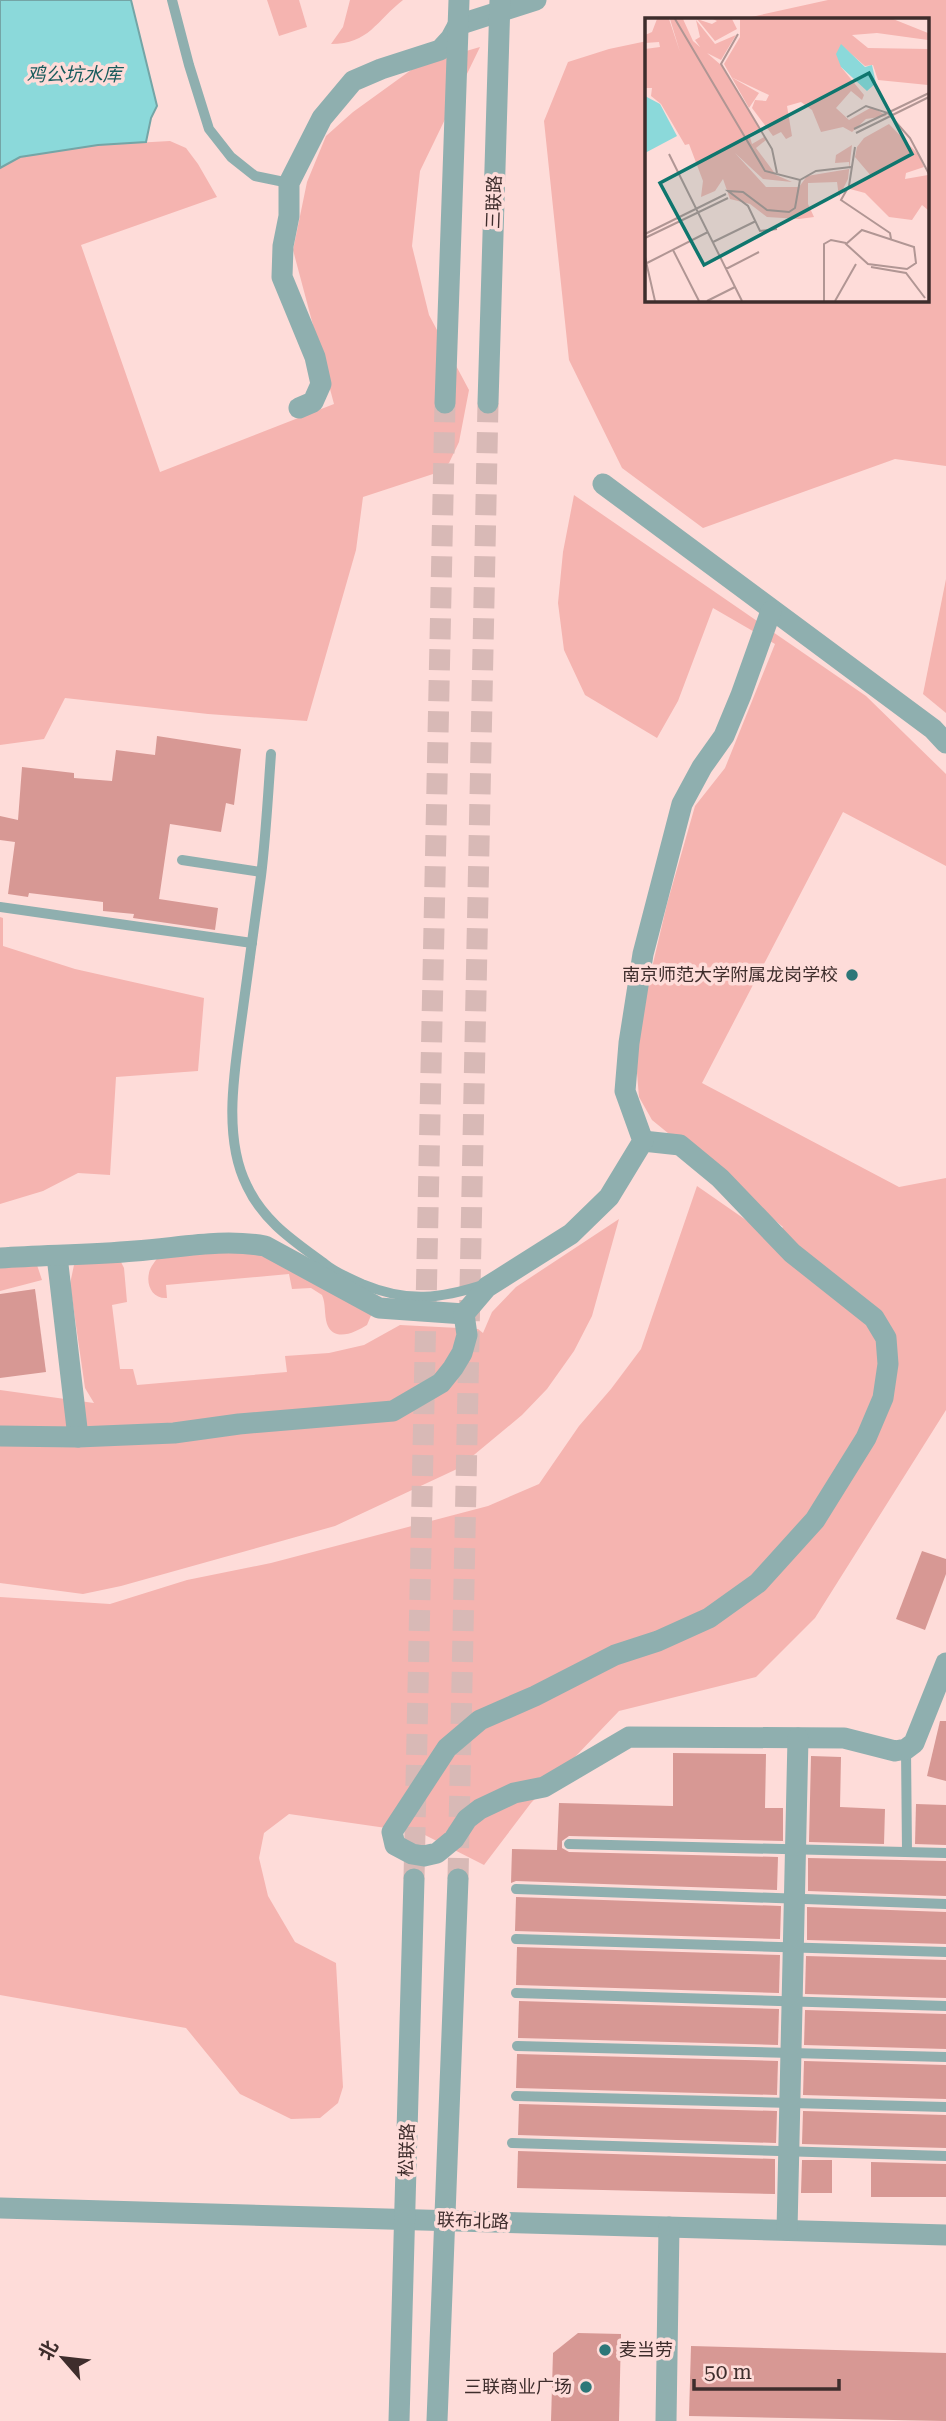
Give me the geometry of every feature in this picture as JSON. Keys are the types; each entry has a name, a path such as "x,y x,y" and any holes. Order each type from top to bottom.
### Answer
{"street":[{"path":"444,403 458,0"},
{"path":"299,408 313,402 321,384 314,357 282,277 283,246 289,216 289,183 322,118 354,81 381,69 440,50 458,25 499,6 536,0"},
{"name":"三联路","path":"488,403 499,6"},
{"path":"603,484 933,729 946,743"},
{"path":"643,1141 625,1091 629,1043 643,954 681,804 724,736 771,611"},
{"path":"0,1436 78,1437 174,1433 239,1424 393,1411 441,1383 462,1353 467,1335 464,1314 487,1287 571,1234 600,1207 643,1141"},
{"path":"643,1141 680,1145 720,1178 792,1253 874,1318 886,1338 888,1364 883,1398 866,1438 815,1520 758,1583 709,1618 658,1642 615,1656 480,1720 447,1748 391,1832 395,1845 404,1851 424,1856 437,1853 454,1839 467,1819 481,1809 514,1793 544,1787 629,1737 844,1738 895,1751 906,1749 914,1743 946,1663"},
{"path":"0,1258 137,1251 214,1242 248,1243 265,1246 379,1308 464,1314"},
{"path":"57,1256 78,1437"},
{"path":"787,2230 798,1738"},
{"name":"松联路","path":"399,2421 414,1879"},
{"path":"437,2421 458,1879"},
{"name":"联布北路","path":"0,2208 946,2235"},
{"path":"666,2421 669,2227"}],"lane":[{"path":"172,0 209,129 231,157 255,176 289,183"},
{"path":"271,754 261,872 238,1053 233,1121 236,1156 246,1185 265,1217 335,1272 370,1287 402,1297 432,1298 457,1293 498,1279"},
{"path":"182,860 261,872"},
{"path":"0,907 252,943"},
{"path":"906,1749 906,1852"},
{"path":"569,1844 946,1853"},
{"path":"516,1889 946,1904"},
{"path":"516,1939 946,1952"},
{"path":"516,1993 946,2006"},
{"path":"517,2046 946,2057"},
{"path":"516,2096 946,2107"},
{"path":"512,2143 946,2156"}],"shaded area":[{"path":"267,0 299,0 307,27 279,36"},
{"path":"350,0 403,0 363,36 344,43 331,44 343,27"},
{"path":"828,0 946,0 946,466 895,459 703,528 622,468 569,360 544,121 568,62 645,41 645,301 928,301 928,18 747,18"},
{"path":"480,47 420,171 412,246 429,315 469,390 459,442 449,463 433,474 363,497 356,550 307,721 208,714 65,698 44,739 0,745 0,168 20,157 98,145 170,141 186,148 217,197 81,245 160,472 334,404 293,250 307,182 326,136 353,112 418,65"},
{"path":"574,495 866,696 946,774 946,866 843,812 702,1083 899,1187 946,1178 946,1410 815,1618 756,1677 619,1711 531,1803 484,1865 421,1833 289,1814 264,1833 259,1858 268,1896 295,1942 336,1963 343,2087 338,2103 320,2118 291,2119 240,2094 186,2028 0,1995 0,1597 110,1604 187,1580 271,1563 488,1506 539,1484 579,1426 641,1349 697,1186 772,1238 783,1227 652,1120 639,1097 636,1061 642,1010 667,904 695,806 725,768 775,644 713,608 678,701 657,738 585,695 564,650 558,603 563,552"},
{"path":"946,579 946,713 923,694"},
{"path":"0,917 3,918 3,946 75,969 204,998 198,1071 116,1077 110,1175 78,1173 43,1191 0,1204"},
{"path":"619,1219 592,1316 574,1351 547,1389 522,1415 457,1469 335,1526 121,1586 83,1594 0,1583 0,1390 94,1403 85,1388 70,1284 74,1265 78,1261 120,1260 124,1268 127,1302 112,1305 120,1369 133,1369 137,1385 287,1372 285,1356 329,1353 364,1345 400,1325 478,1329 483,1333 492,1312 516,1287"},
{"path":"255,1249 372,1313 367,1325 340,1335 330,1330 322,1295 311,1288 292,1289 289,1274 166,1285 167,1298 154,1294 150,1287 148,1278 158,1257"},
{"path":"36,1262 42,1280 0,1291 0,1267"}],"water":[{"name":"鸡公坑水库","path":"0,0 131,0 157,106 151,118 146,142 98,145 20,157 0,168"}],"building":[{"path":"157,736 241,749 234,805 226,803 221,832 170,824 159,899 218,908 215,930 133,918 134,914 103,911 103,902 29,893 28,897 8,894 15,842 0,840 0,816 18,820 22,767 74,773 74,778 112,781 116,750 155,755"},
{"path":"35,1289 46,1372 0,1378 0,1294"},
{"path":"922,1551 946,1559 946,1574 925,1630 896,1619"},
{"path":"940,1721 946,1721 946,1781 927,1776"},
{"path":"673,1753 766,1754 765,1808 783,1808 783,1841 569,1836 562,1841 562,1848 569,1852 778,1857 777,1890 516,1881 511,1883 512,1849 557,1850 559,1803 673,1806"},
{"path":"811,1756 841,1757 840,1807 885,1809 884,1844 809,1842"},
{"path":"916,1804 946,1805 946,1845 915,1844"},
{"path":"808,1858 946,1861 946,1896 808,1891"},
{"path":"516,1897 781,1906 780,1939 515,1931"},
{"path":"807,1907 946,1912 946,1944 807,1940"},
{"path":"517,1947 780,1955 779,1993 516,1985"},
{"path":"806,1956 946,1960 946,1998 805,1994"},
{"path":"519,2001 779,2009 778,2045 518,2038"},
{"path":"805,2010 946,2014 946,2049 804,2045"},
{"path":"517,2054 778,2061 777,2095 516,2088"},
{"path":"804,2061 946,2065 946,2099 803,2095"},
{"path":"519,2104 777,2111 776,2143 518,2135"},
{"path":"803,2111 946,2115 946,2148 802,2144"},
{"path":"518,2151 775,2159 775,2194 517,2188"},
{"path":"802,2160 832,2160 832,2193 801,2193"},
{"path":"871,2162 946,2164 946,2197 871,2197"},
{"name":"三联商业广场","path":"578,2333 621,2334 619,2421 551,2421 553,2353"},
{"path":"691,2346 946,2353 946,2421 689,2416"}],"tunnel":[{"path":"414,1879 445,403"},
{"path":"458,1879 488,403"}],"place":[{"name":"南京师范大学附属龙岗学校","path":"852,975"},
{"name":"麦当劳","path":"605,2350"},
{"name":"三联商业广场","path":"586,2387"}]}
